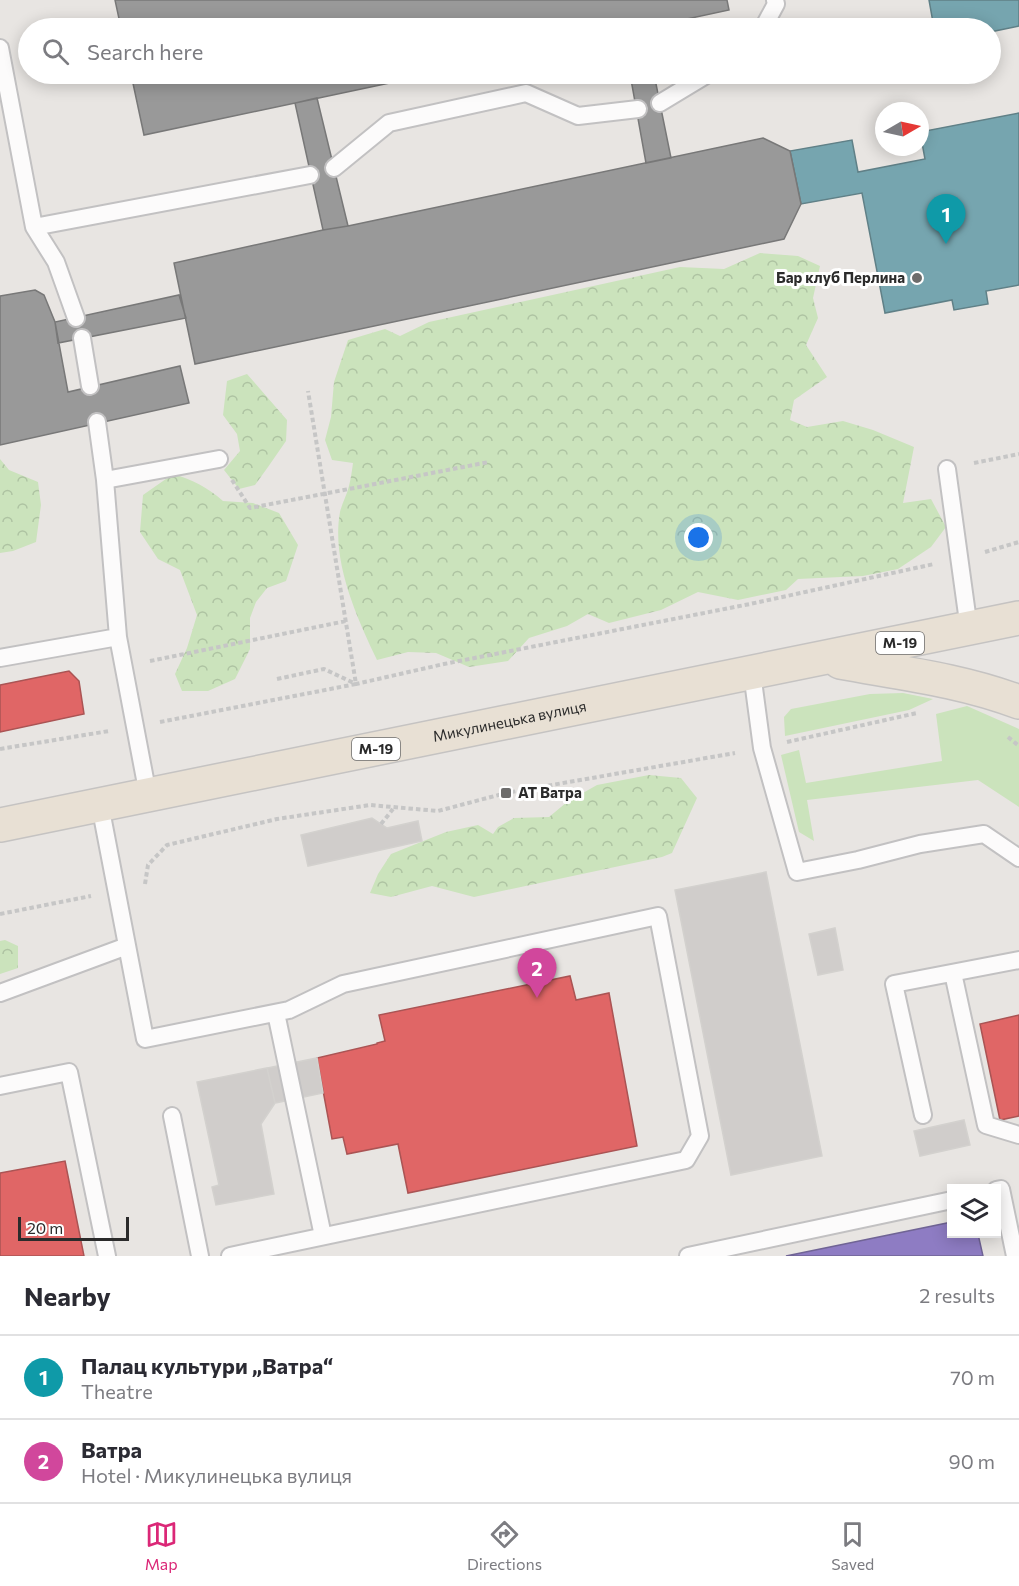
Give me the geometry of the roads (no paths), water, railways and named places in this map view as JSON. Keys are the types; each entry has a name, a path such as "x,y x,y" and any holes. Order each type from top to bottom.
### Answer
{"highway":[{"path":"974,628 1019,598"},
{"name":"Микулинецька вулиця","path":"0,825 1019,618"},
{"name":"М-19","path":"821,659 953,682 990,691 1019,702"}],"lane":[{"path":"768,18 776,4 775,0"},
{"path":"0,48 34,226 56,261 76,318"},
{"path":"660,103 691,84"},
{"path":"334,168 389,123 526,93 578,116 638,109"},
{"path":"34,226 310,175"},
{"path":"82,338 90,386"},
{"path":"97,422 105,480 118,637 148,795"},
{"path":"105,480 219,459"},
{"path":"947,469 960,559 974,628"},
{"path":"0,658 118,637"},
{"path":"752,673 762,748 797,872 858,860 920,844 984,834 1019,858"},
{"path":"100,805 145,1038 289,1010 343,984 658,916 700,1136 686,1160 230,1256"},
{"path":"0,993 128,946"},
{"path":"923,1115 894,984 1019,960"},
{"path":"953,972 986,1125 1019,1135"},
{"path":"276,1012 323,1236"},
{"path":"0,1086 69,1072 107,1256"},
{"path":"172,1116 200,1256"},
{"path":"1001,1189 1015,1256"},
{"path":"688,1256 947,1201"}],"place":[{"name":"Палац культури „Ватра“","path":"946,244"},
{"name":"Бар клуб Перлина","path":"917,278"},
{"name":"АТ Ватра","path":"506,793"},
{"name":"Ватра","path":"537,998"}]}
